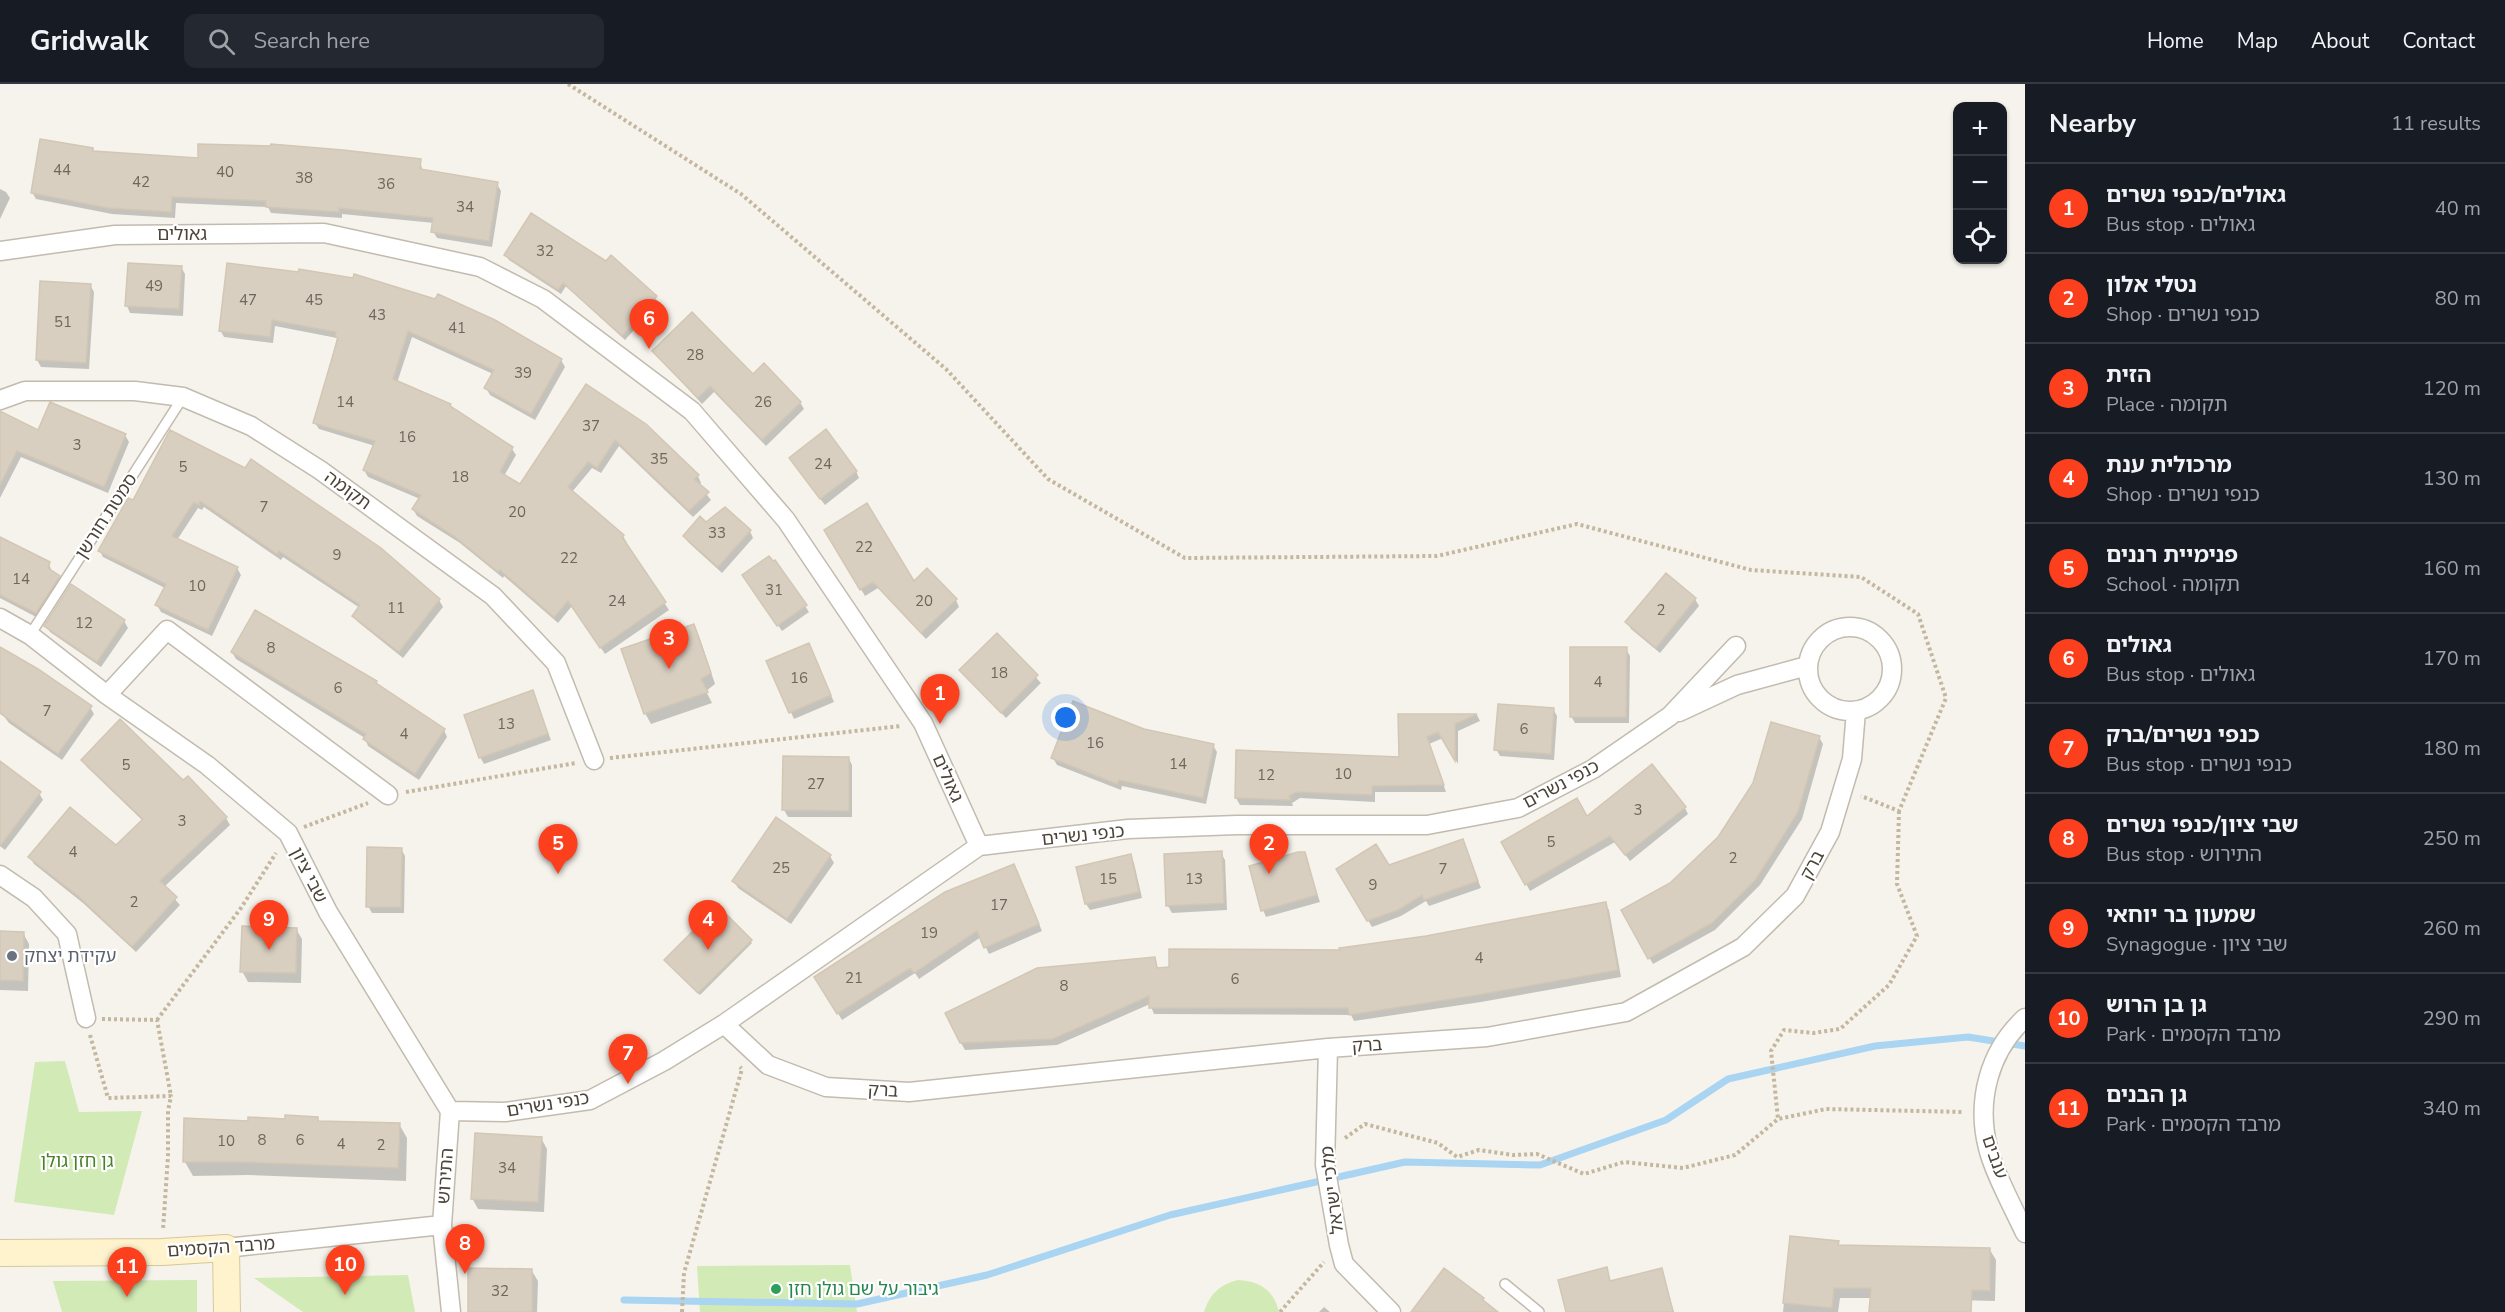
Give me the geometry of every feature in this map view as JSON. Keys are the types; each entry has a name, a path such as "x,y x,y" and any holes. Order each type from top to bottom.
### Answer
{"street":[{"name":"גאולים","path":"0,251 115,235 324,233 480,267 543,299 692,411 786,520 923,723 979,846"},
{"name":"תקומה","path":"0,400 25,391 135,391 183,396 251,426 320,470 493,596 556,663 594,760"},
{"name":"שבי ציון","path":"0,618 30,635 108,695 207,765 288,833 328,912 450,1111"},
{"path":"1844,626 1859,627 1878,638 1890,656 1892,670 1889,685 1881,697 1870,706 1856,711 1844,711 1831,708 1813,691 1807,666 1810,652 1819,639 1830,631 1844,626"},
{"path":"108,695 167,630 388,795"},
{"name":"כנפי נשרים","path":"450,1111 505,1112 590,1100 664,1061 724,1024 979,846 1128,829 1237,825 1427,825 1518,808 1593,769 1670,716 1736,646"},
{"path":"1670,716 1737,685 1807,666"},
{"name":"ברק","path":"724,1024 768,1065 826,1087 909,1092 1328,1048 1487,1037 1626,1012 1743,947 1796,896 1830,832 1852,759 1856,711"},
{"path":"0,875 34,898 67,934 86,1018"},
{"name":"ענבים","path":"2025,1018 2012,1030 1996,1057 1988,1077 1982,1112 1988,1150 2025,1233"},
{"name":"מלכי ישראל","path":"1328,1048 1325,1165 1339,1245 1344,1264 1391,1312"},
{"name":"התירוש","path":"450,1111 442,1225 451,1312"},
{"name":"מרבד הקסמים","path":"0,1253 162,1252 226,1248 442,1225"},
{"path":"226,1248 227,1312"}],"lane":[{"name":"סמטת חורשן","path":"30,635 183,396"},
{"path":"1505,1284 1539,1312"}],"path":[{"path":"568,84 741,194 946,369 1048,479 1185,558 1437,556 1577,524 1751,570 1861,577 1918,614 1946,698 1899,811 1897,884 1917,936 1889,985 1840,1029 1813,1033 1784,1030 1771,1051 1778,1119"},
{"path":"1843,789 1899,811"},
{"path":"162,1252 168,1156 168,1111 171,1096 157,1020 241,908 288,833"},
{"path":"157,1020 86,1018 108,1098 171,1096"},
{"path":"682,1312 684,1273 742,1069"},
{"path":"1344,1139 1365,1124 1438,1143 1457,1157 1479,1149 1513,1155 1538,1154 1584,1174 1624,1162 1683,1168 1735,1155 1778,1119 1826,1109 1982,1112"},
{"path":"1280,1312 1339,1245"}],"green space":[{"name":"גן חזן גולן","path":"65,1061 79,1112 142,1111 114,1215 14,1202 35,1062"},
{"name":"גיבור על שם גולן חזן","path":"850,1265 857,1312 700,1312 697,1266"},
{"path":"408,1275 415,1312 303,1312 254,1278"},
{"path":"197,1280 197,1312 62,1312 53,1281"},
{"path":"1238,1280 1253,1282 1265,1288 1277,1304 1279,1312 1204,1312 1216,1291"}],"building":[{"path":"40,139 93,148 93,151 198,158 198,144 270,146 271,144 421,159 420,169 498,182 489,241 431,232 433,218 339,208 339,212 266,207 266,201 172,197 171,212 108,208 31,193"},
{"path":"531,213 606,261 611,255 657,296 622,336 563,283 558,290 504,255"},
{"path":"128,263 182,266 179,309 125,306"},
{"path":"227,263 298,272 299,269 353,278 354,274 435,299 438,294 495,320 562,359 531,414 484,388 494,370 408,331 393,379 451,404 450,406 513,447 500,472 520,484 586,384 646,424 699,475 694,479 709,492 689,511 615,440 597,468 588,462 568,487 624,535 622,537 666,602 600,648 568,601 554,617 500,570 498,572 454,536 412,509 421,495 363,470 375,441 313,423 338,338 335,337 336,332 272,320 270,337 219,331"},
{"path":"40,281 91,284 86,363 36,360"},
{"path":"692,312 753,374 764,363 801,402 762,440 710,386 698,398 652,351"},
{"path":"50,402 126,434 104,487 17,451 0,485 0,411 38,430"},
{"path":"826,429 857,471 820,499 789,458"},
{"path":"170,430 245,468 251,459 381,548 440,599 399,652 352,616 360,605 279,551 277,554 200,501 199,505 194,502 172,536 238,567 208,630 155,605 166,584 98,551 128,498 133,500"},
{"path":"867,503 914,581 927,568 957,599 921,633 873,582 860,590 824,530"},
{"path":"725,507 751,530 718,567 683,536 700,516 706,522"},
{"path":"0,537 50,562 48,568 60,576 36,613 0,595"},
{"path":"769,556 773,561 775,560 807,605 777,626 742,575"},
{"path":"1666,573 1696,598 1656,648 1625,622"},
{"path":"71,584 125,620 97,662 44,626"},
{"path":"255,610 377,681 376,683 445,729 415,774 363,739 366,734 231,652"},
{"path":"694,624 711,673 701,679 708,692 644,714 621,649"},
{"path":"997,633 1038,675 1001,713 959,670"},
{"path":"809,643 831,695 789,713 766,661"},
{"path":"0,647 38,669 92,706 58,754 0,713"},
{"path":"1570,647 1627,647 1626,717 1570,717"},
{"path":"533,690 548,734 479,758 464,715"},
{"path":"1073,701 1144,729 1214,744 1203,798 1119,780 1117,784 1051,758"},
{"path":"1498,704 1554,708 1551,754 1494,750"},
{"path":"1398,714 1477,714 1455,724 1455,761 1438,732 1427,737 1444,785 1372,786 1372,795 1296,792 1289,796 1291,800 1235,798 1236,750 1399,757"},
{"path":"120,719 183,780 188,776 227,817 160,881 177,897 132,947 78,896 28,857 70,807 116,845 143,819 81,760"},
{"path":"1771,722 1820,736 1798,812 1756,879 1712,923 1648,959 1621,910 1670,883 1718,837 1753,783"},
{"path":"783,756 849,757 849,811 782,810"},
{"path":"0,761 41,792 0,846"},
{"path":"1652,764 1686,807 1625,855 1610,836 1525,885 1501,842 1577,798 1587,816"},
{"path":"776,817 831,855 787,919 732,881"},
{"path":"1463,839 1478,881 1424,900 1422,895 1398,910 1367,921 1336,869 1376,844 1389,865"},
{"path":"367,847 402,848 401,907 366,907"},
{"path":"1222,851 1224,903 1166,906 1164,854"},
{"path":"1305,852 1317,895 1261,911 1249,866"},
{"path":"1131,854 1139,892 1085,904 1076,867"},
{"path":"1014,864 1039,924 984,948 977,931 914,973 910,968 837,1014 814,977 945,892"},
{"path":"1606,902 1618,970 1477,995 1349,1015 1348,1008 1149,1008 1149,996 1053,1039 960,1043 945,1013 1037,968 1155,957 1157,968 1169,967 1169,949 1340,950 1339,948 1426,936"},
{"path":"718,906 752,940 698,993 664,960"},
{"path":"242,926 297,928 296,973 240,972"},
{"name":"עקידת יצחק","path":"0,931 24,932 23,981 0,980"},
{"path":"285,1115 318,1117 318,1121 400,1123 398,1168 183,1162 184,1118 248,1121 248,1117 285,1119"},
{"path":"475,1133 542,1137 538,1202 471,1199"},
{"path":"1790,1236 1839,1241 1838,1245 1990,1248 1990,1291 1972,1290 1971,1312 1869,1312 1871,1288 1834,1288 1832,1308 1783,1303"},
{"path":"1607,1267 1610,1281 1662,1268 1673,1312 1566,1312 1558,1280"},
{"path":"468,1268 532,1269 532,1312 468,1312"},
{"path":"1444,1268 1484,1298 1483,1300 1498,1312 1411,1312"}],"waterway":[{"path":"624,1300 857,1304 987,1275 1170,1215 1405,1162 1540,1165 1666,1120 1728,1079 1875,1046 1968,1037 2025,1046"}],"place":[{"name":"גאולים","path":"649,349"},
{"name":"הזית","path":"669,669"},
{"name":"גאולים/כנפי נשרים","path":"940,724"},
{"name":"פנימיית רננים","path":"558,874"},
{"name":"נטלי אלון","path":"1269,874"},
{"name":"שמעון בר יוחאי","path":"269,950"},
{"name":"מרכולית ענת","path":"708,950"},
{"name":"עקידת יצחק","path":"12,956"},
{"name":"כנפי נשרים/ברק","path":"628,1084"},
{"name":"שבי ציון/כנפי נשרים","path":"465,1274"},
{"name":"גיבור על שם גולן חזן","path":"776,1289"},
{"name":"גן בן הרוש","path":"345,1295"},
{"name":"גן הבנים","path":"127,1297"}]}
